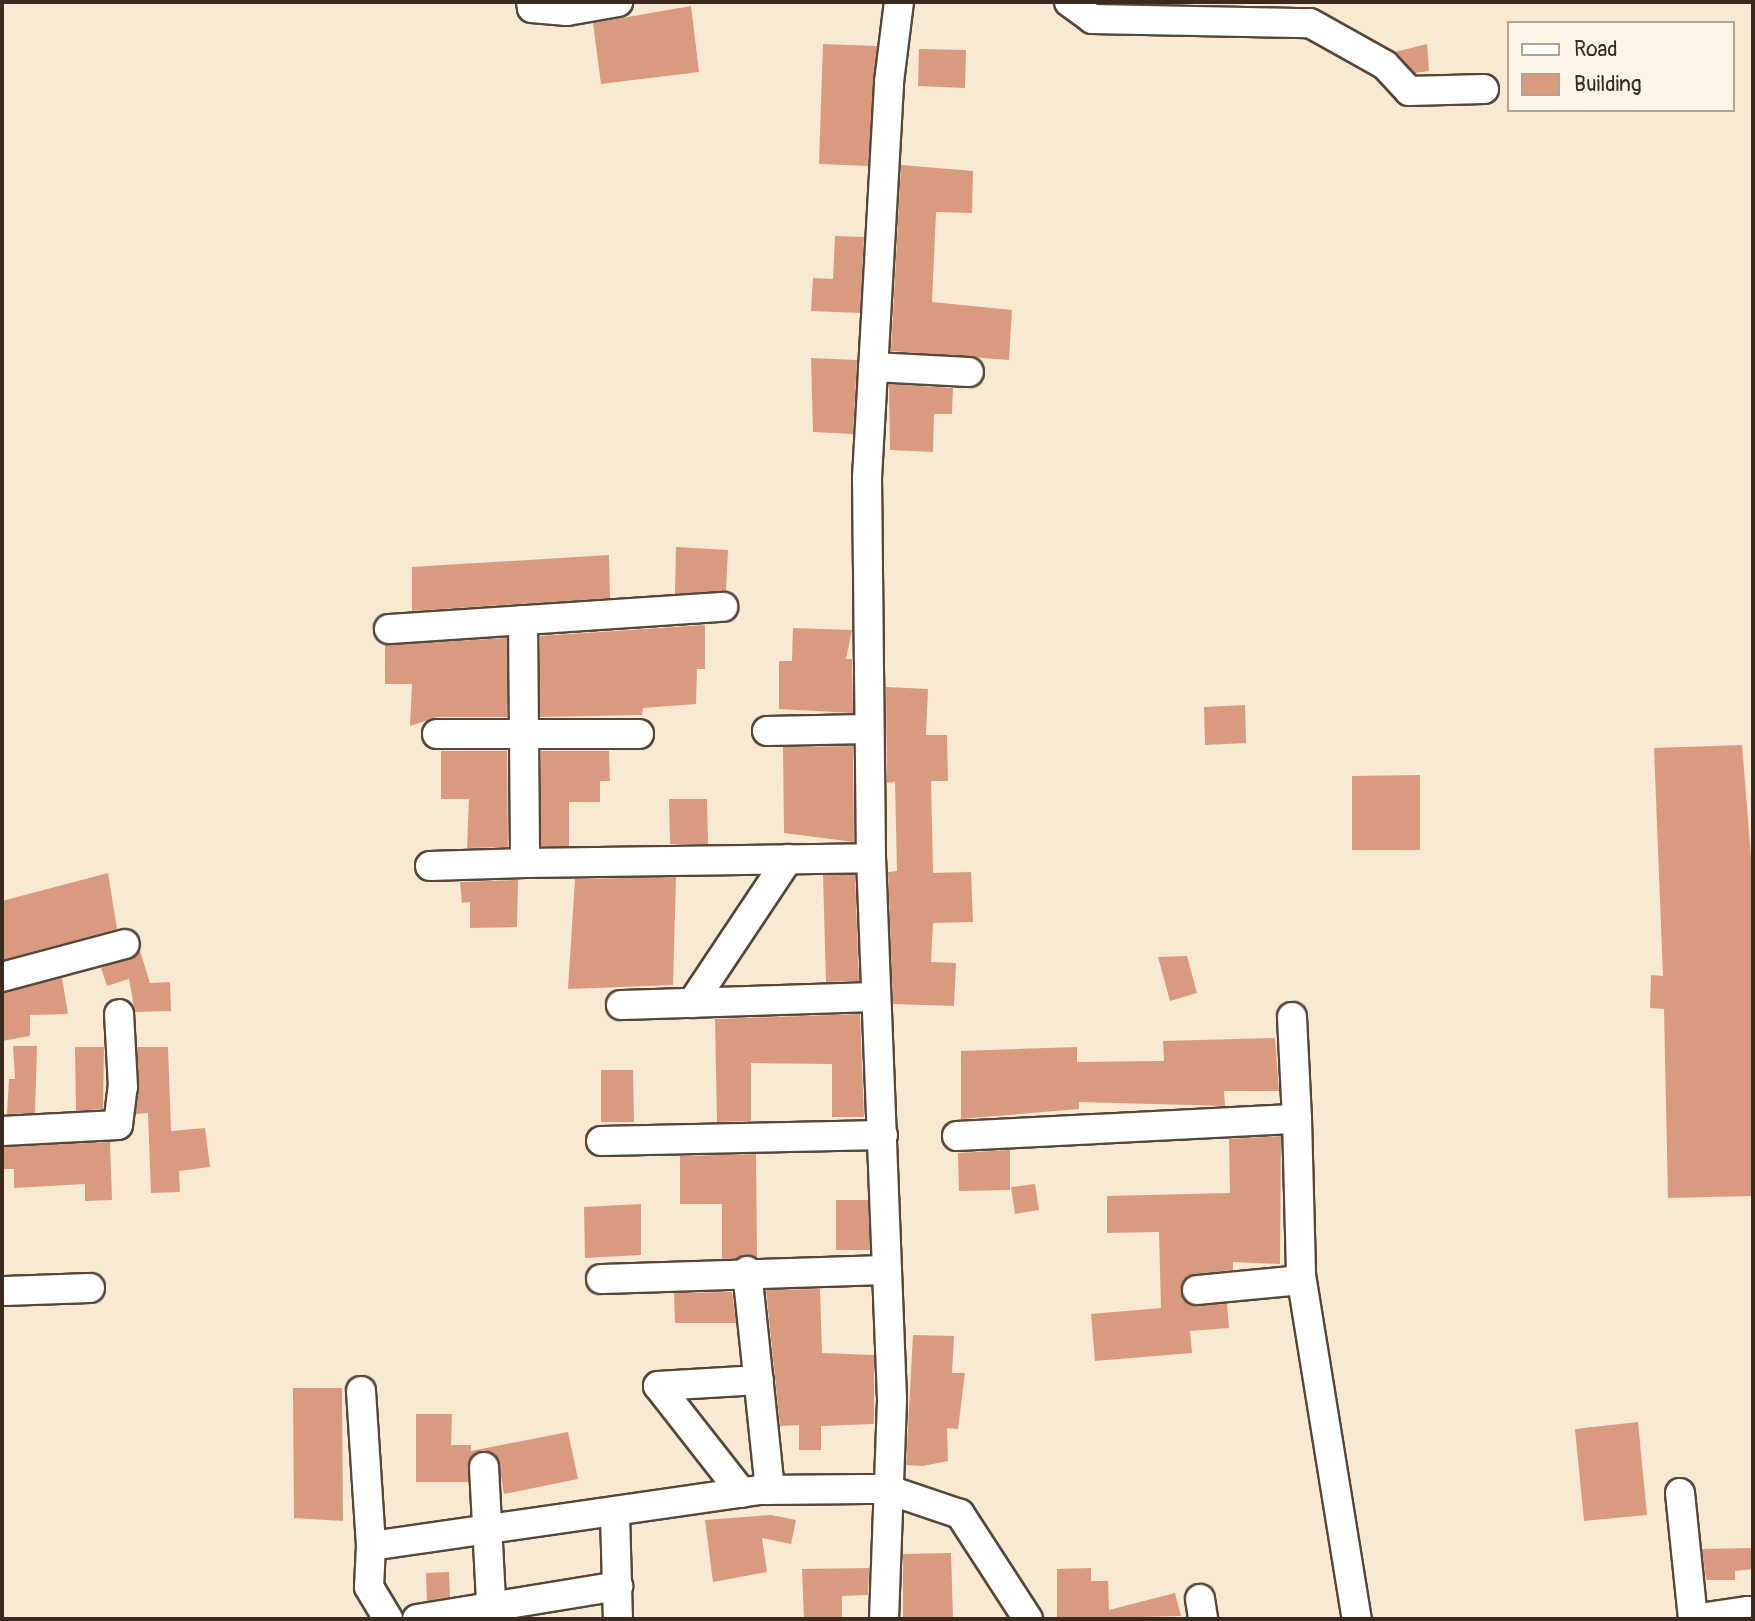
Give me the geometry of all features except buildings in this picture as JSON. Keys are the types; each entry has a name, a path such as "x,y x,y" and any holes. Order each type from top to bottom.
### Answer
{"street":[{"path":"531,2 531,8 567,11 618,2"},
{"path":"884,1619 886,1489 892,1399 868,729 873,367 899,2"},
{"path":"1069,2 1092,19 1310,23 1385,65 1409,91 1484,89"},
{"path":"873,367 969,372"},
{"path":"389,629 723,607"},
{"path":"523,620 525,863"},
{"path":"767,731 868,729"},
{"path":"437,734 639,734"},
{"path":"430,866 871,858"},
{"path":"692,1003 788,859"},
{"path":"2,977 125,944"},
{"path":"621,1004 876,997"},
{"path":"2,1131 118,1125 123,1087 119,1014"},
{"path":"1292,1017 1301,1280 1357,1619"},
{"path":"957,1136 1297,1119"},
{"path":"601,1141 883,1135"},
{"path":"601,1279 747,1271 887,1270"},
{"path":"747,1271 770,1490"},
{"path":"1197,1290 1301,1280"},
{"path":"2,1291 90,1288"},
{"path":"743,1493 658,1387 759,1380"},
{"path":"361,1391 371,1546 369,1587 388,1619"},
{"path":"484,1466 491,1613"},
{"path":"371,1546 615,1514 770,1490 886,1489 960,1514 1028,1619"},
{"path":"1680,1493 1693,1619 1748,1611 1753,1618"},
{"path":"615,1514 618,1619"},
{"path":"417,1619 491,1613 618,1586"}]}
